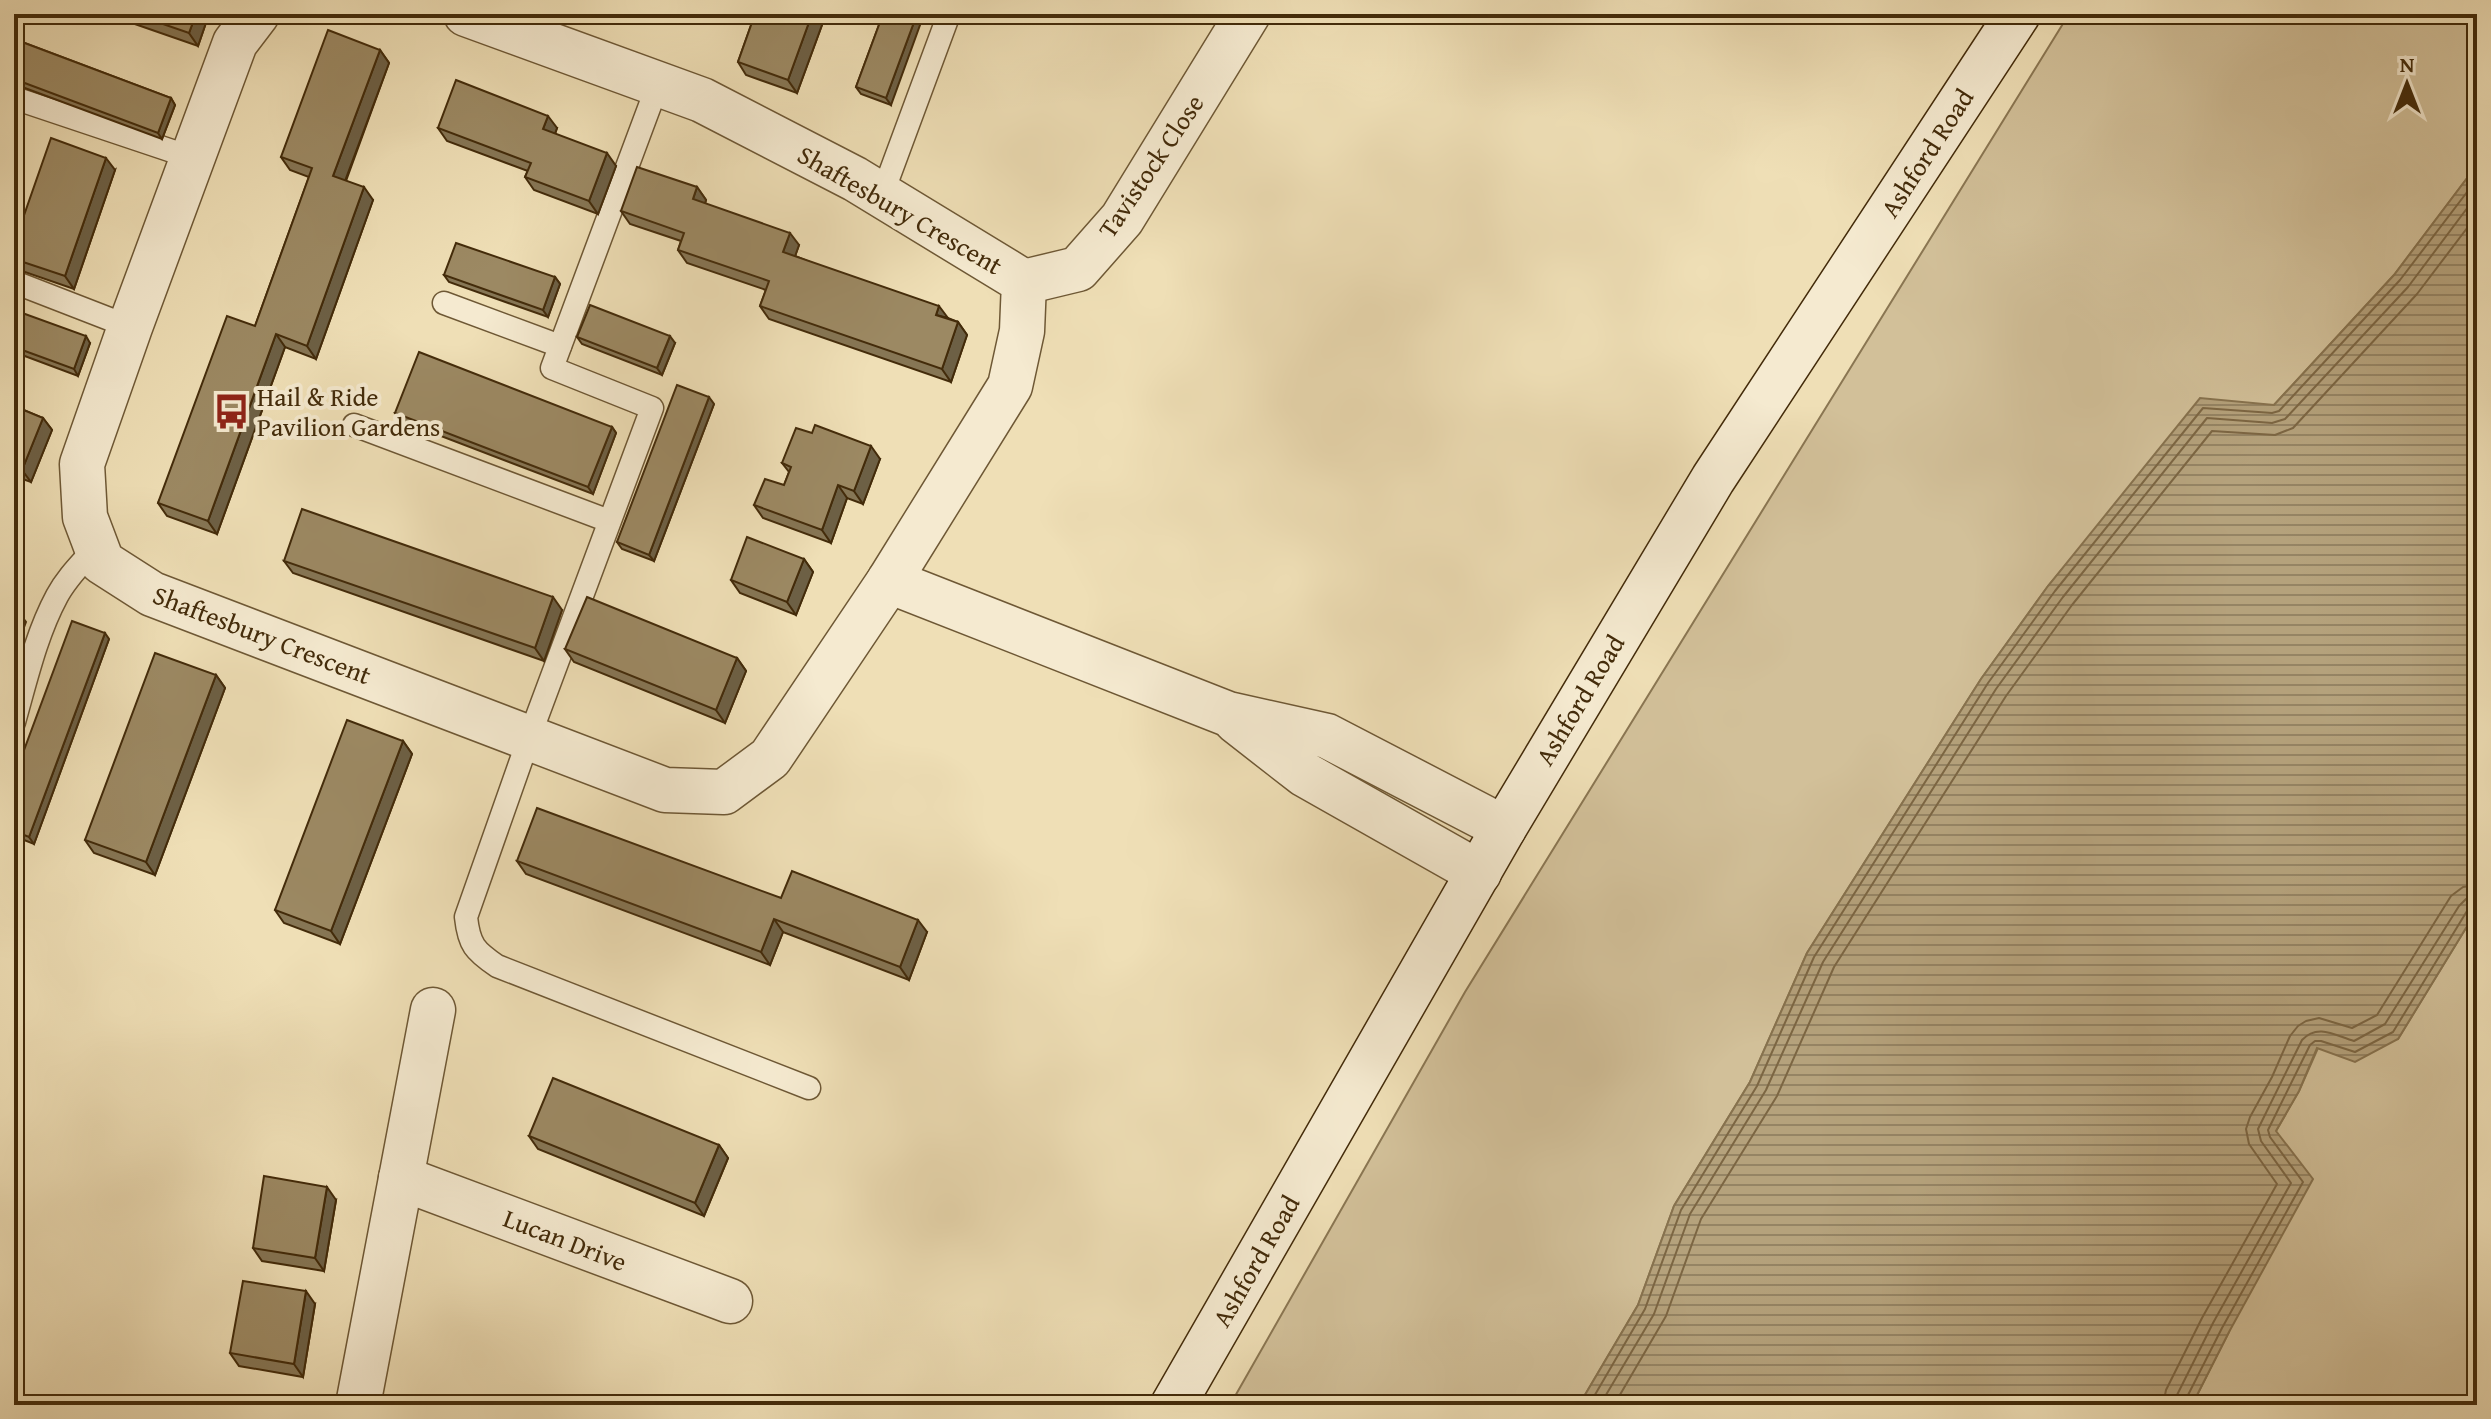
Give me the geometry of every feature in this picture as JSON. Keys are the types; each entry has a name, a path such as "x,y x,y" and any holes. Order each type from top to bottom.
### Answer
{"street":[{"name":"Shaftesbury Crescent","path":"257,14 235,43 82,464 85,517 102,562 152,594 665,790 724,792 770,758 889,581 1010,386 1022,331 1024,282 882,195 702,100 466,14"},
{"name":"Tavistock Close","path":"1024,282 1078,269 1122,219 1248,14"},
{"name":"Ashford Road","path":"1173,1405 1504,828 1713,479 2018,14"},
{"path":"889,581 1228,714 1327,736 1504,828"},
{"path":"1228,714 1304,774 1479,873"},
{"path":"358,1405 433,1010"},
{"name":"Lucan Drive","path":"401,1178 730,1301"}],"lane":[{"path":"882,195 949,14"},
{"path":"658,84 552,368 652,408 466,917 467,934 475,951 497,966 809,1088"},
{"path":"14,98 193,158"},
{"path":"14,282 130,327"},
{"path":"444,303 560,346"},
{"path":"354,425 609,521"},
{"path":"14,722 33,658 56,598 69,577 96,547"}],"shaded area":[{"path":"2069,14 2477,14 2477,165 2394,275 2274,405 2111,511 2048,586 1981,679 1807,953 1750,1082 1674,1206 1638,1305 1579,1405 1230,1405 1465,992"},
{"path":"2477,910 2477,1405 2192,1405 2229,1332 2276,1131 2299,1091 2318,1048 2398,1039"}],"water":[{"path":"2477,165 2477,910 2398,1039 2355,1062 2317,1048 2299,1091 2276,1131 2313,1179 2192,1405 1579,1405 1638,1305 1674,1206 1750,1082 1807,953 1981,679 2048,586 2200,398 2274,405 2394,275"}],"building":[{"path":"134,14 196,14 189,33"},
{"path":"755,14 812,14 788,80 738,62"},
{"path":"883,14 917,14 886,98 856,87"},
{"path":"328,30 380,50 333,176 364,187 307,346 276,334 208,521 158,503 227,316 255,326 312,168 281,157"},
{"path":"14,39 171,98 158,133 14,79"},
{"path":"456,80 548,116 543,129 607,153 589,201 525,177 531,163 438,128"},
{"path":"51,138 106,158 65,276 14,259 14,244"},
{"path":"637,167 697,187 693,199 790,233 783,252 939,306 936,315 958,322 942,369 760,306 769,281 678,250 684,233 621,211"},
{"path":"456,243 555,277 543,310 444,275"},
{"path":"590,305 670,336 657,368 577,337"},
{"path":"14,310 86,336 74,369 14,347"},
{"path":"419,352 612,427 588,487 395,413"},
{"path":"677,385 709,397 649,555 617,542"},
{"path":"14,406 43,418 22,470 14,466"},
{"path":"815,425 871,446 854,491 838,485 822,530 754,505 765,479 784,485 791,467 782,463 796,428 812,433"},
{"path":"302,509 553,597 535,648 284,561"},
{"path":"747,537 804,559 787,602 731,580"},
{"path":"587,597 737,658 716,710 565,649"},
{"path":"72,621 105,633 29,837 14,831 14,777"},
{"path":"155,653 216,675 146,862 85,840"},
{"path":"347,720 403,741 331,931 275,910"},
{"path":"537,808 781,898 792,871 918,920 900,967 774,919 761,952 517,861"},
{"path":"553,1078 719,1145 695,1203 529,1136"},
{"path":"264,1176 327,1187 315,1258 253,1248"},
{"path":"243,1281 306,1291 294,1364 230,1353"}],"place":[{"name":"Hail & Ride Pavilion Gardens","path":"231,412"}]}
